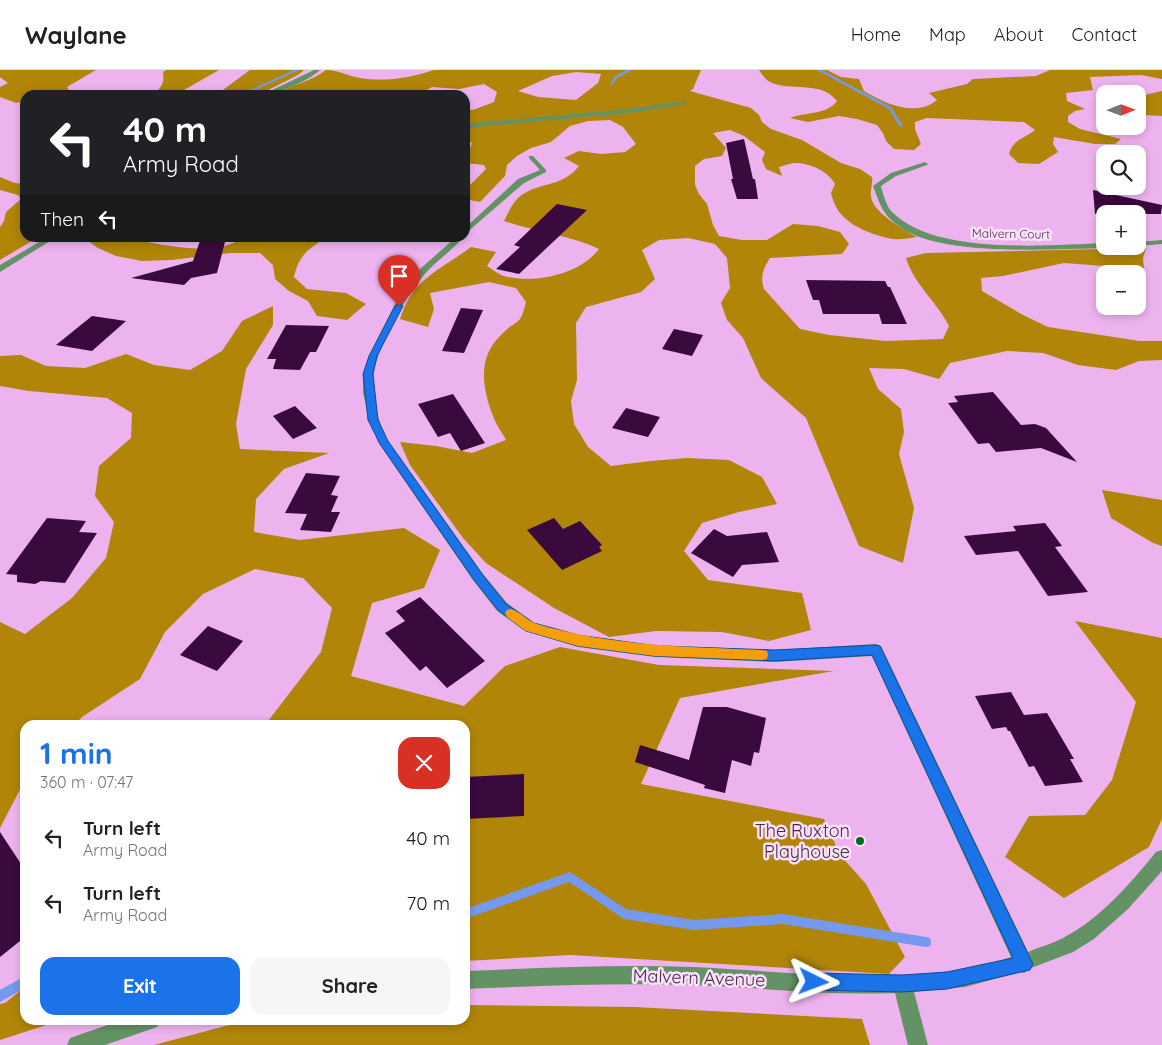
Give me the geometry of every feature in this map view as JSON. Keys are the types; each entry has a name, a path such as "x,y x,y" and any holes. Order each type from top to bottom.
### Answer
{"street":[{"path":"276,90 311,75 317,70"},
{"path":"470,126 645,109 684,103"},
{"path":"470,227 521,181 544,171 531,157"},
{"name":"Malvern Court","path":"925,164 898,172 884,179 877,186 877,197 883,208 907,227 941,240 986,247 1096,245"},
{"path":"0,269 44,242"},
{"path":"454,242 435,258 415,279 373,356 368,374 368,383 373,420 384,442 478,577 502,607 530,627 578,640 655,651 775,656 876,650 1024,964"},
{"path":"1146,243 1162,242"},
{"name":"Malvern Avenue","path":"470,980 583,975 690,976 850,984 902,984 947,980 1024,964 1075,942 1109,915 1134,891 1162,858"},
{"path":"902,984 918,1045"},
{"path":"77,1045 135,1025"}],"shaded area":[{"path":"0,70 96,70 67,87 69,90 20,90 20,102 16,103 0,97 0,87 8,83 0,77"},
{"path":"166,70 219,70 184,90 158,90 162,85 163,72"},
{"path":"250,70 304,70 268,90 223,90"},
{"path":"326,70 378,80 407,77 434,70 701,70 693,89 690,91 751,108 759,115 762,122 771,129 802,140 841,163 860,169 872,177 871,196 877,208 890,220 917,237 893,239 879,236 858,227 846,219 838,210 831,193 835,184 828,175 807,164 793,163 779,167 782,176 766,169 762,160 765,152 744,136 730,130 713,133 726,148 722,156 704,159 695,166 695,185 707,204 713,225 719,236 742,240 767,240 793,224 818,226 840,232 849,244 842,254 770,258 762,276 764,289 800,329 829,335 886,341 943,339 949,326 914,276 906,258 926,253 1096,249 1096,255 1144,255 1144,265 1096,265 1064,263 1003,276 981,278 982,291 1048,327 1140,341 1162,341 1162,360 1139,361 1116,370 1078,365 1043,353 1007,351 950,363 939,379 904,369 869,368 878,389 901,409 904,432 899,454 914,508 903,563 859,546 806,418 761,378 743,338 727,320 721,303 730,288 727,258 715,244 688,238 659,240 642,250 655,279 641,292 586,307 576,323 577,380 571,401 574,424 588,447 611,466 688,458 729,460 762,477 777,504 739,512 702,523 684,551 708,580 802,593 811,630 769,641 722,632 656,631 609,637 554,608 486,563 463,538 410,465 400,442 472,453 506,440 494,419 486,394 484,383 485,362 488,352 494,343 520,319 526,302 516,288 489,282 430,293 434,309 428,327 400,319 405,305 420,285 428,277 471,247 496,252 487,266 497,273 520,279 558,275 581,265 591,258 599,249 576,240 504,221 518,198 533,189 565,178 579,166 564,158 579,151 601,154 625,152 636,144 623,127 610,120 588,121 570,126 551,142 531,148 517,156 507,165 505,176 480,202 470,200 470,185 486,169 484,165 470,164 472,143 470,142 470,110 494,102 497,92 484,84 459,89 432,87 427,90 284,90","holes":["576,72 601,74 598,83 576,100 538,97 518,91 552,76"]},
{"path":"759,70 827,70 841,77 859,79 864,91 890,104 900,107 920,108 937,100 929,93 967,84 973,79 1036,76 1050,70 1162,70 1162,79 1141,75 1090,77 1093,90 1066,93 1067,101 1085,109 1075,111 1068,116 1068,122 1080,129 1096,133 1096,135 1121,139 1115,144 1095,144 1054,137 1053,144 1058,152 1039,164 1018,163 1009,154 1016,142 1035,130 1024,122 927,118 915,122 915,129 921,144 914,150 894,149 886,141 877,125 857,119 839,116 808,122 790,118 828,109 837,101 823,91 814,88 778,85 765,78"},
{"path":"1162,91 1162,116 1146,115 1146,95"},
{"path":"0,177 20,184 20,198 18,195 0,190"},
{"path":"20,200 20,242 30,242 0,260 0,227 6,212"},
{"path":"90,242 147,242 201,249 216,248 234,242 320,242 305,253 296,269 294,277 307,289 346,293 366,304 347,320 317,316 308,301 289,291 275,279 273,265 260,253 231,253 171,260 142,261 116,256"},
{"path":"273,306 273,325 246,369 236,424 240,449 329,453 284,469 256,499 254,532 300,540 404,528 440,550 424,588 372,603 351,676 464,706 505,666 560,647 659,665 834,671 680,698 641,784 824,819 840,855 866,884 905,957 889,974 570,955 470,961 470,720 269,720 321,652 332,608 303,578 255,569 203,594 165,632 140,679 79,720 20,720 20,790 0,828 0,622 25,634 72,598 106,558 114,522 95,496 99,466 131,438 132,413 107,398 29,391 0,386 0,356 21,355 46,366 85,368 126,354 154,365 190,370 222,351 242,321"},
{"path":"1102,490 1162,500 1162,546 1153,543 1111,518"},
{"path":"1075,621 1162,638 1162,819 1149,847 1064,898 1005,857 1029,816 1085,815 1112,780 1136,702"},
{"path":"20,991 20,1025 46,1025 0,1040 0,1004 5,1003"},
{"path":"470,1005 635,1007 862,1019 870,1045 154,1045 229,1025 470,1025"}],"building":[{"path":"744,139 753,179 755,179 758,199 737,199 731,179 733,179 726,143"},
{"path":"1093,190 1096,191 1096,195 1116,195 1162,205 1161,214 1146,214 1146,205 1096,205 1095,214"},
{"path":"557,204 587,210 519,274 496,269 520,247 514,245"},
{"path":"200,242 225,242 217,273 191,278 184,285 131,278 193,261"},
{"path":"806,280 885,281 888,287 890,287 907,324 882,324 879,314 823,314 819,300 813,300"},
{"path":"461,308 483,310 464,353 442,351"},
{"path":"92,316 126,321 92,351 56,345"},
{"path":"286,325 329,326 316,352 310,352 300,370 273,369 276,359 267,359"},
{"path":"674,329 703,335 692,356 662,349"},
{"path":"993,392 1021,425 1035,424 1046,428 1077,462 1041,448 996,452 989,443 978,444 948,403 958,402 954,396"},
{"path":"453,394 485,443 461,451 450,433 438,437 418,404"},
{"path":"295,406 317,428 293,439 273,416"},
{"path":"626,408 660,417 648,437 612,428"},
{"path":"306,473 340,476 331,495 338,496 331,512 340,512 331,532 300,530 307,514 285,513"},
{"path":"47,518 86,521 79,532 97,533 65,583 41,581 35,584 17,582 17,575 6,574"},
{"path":"554,518 563,529 580,521 602,545 599,547 602,551 562,570 527,530"},
{"path":"1045,523 1062,546 1055,547 1088,592 1048,596 1018,551 976,555 964,536 1016,531 1013,526"},
{"path":"714,529 727,536 767,532 779,562 742,565 733,577 691,553"},
{"path":"420,597 485,661 447,688 426,666 420,671 385,633 405,621 396,611"},
{"path":"208,626 243,641 217,671 180,655"},
{"path":"1011,692 1024,715 1047,713 1074,759 1070,759 1083,782 1045,786 1034,766 1029,767 1010,731 1006,727 992,729 975,696"},
{"path":"703,707 727,707 766,718 759,753 754,752 751,766 732,760 725,793 704,788 705,785 635,762 640,745 689,760"},
{"path":"524,774 524,816 470,819 470,777"},
{"path":"0,832 20,862 20,941 0,957"}],"waterway":[{"path":"252,90 297,70"},
{"path":"611,84 616,77 630,70"},
{"path":"819,70 890,108 901,126"},
{"path":"470,912 570,877 624,914 694,925 783,919 926,942"},
{"path":"0,996 20,985"}],"slow traffic":[{"path":"511,613 530,627 578,640 655,651 762,655"}],"place":[{"name":"The Ruxton Playhouse","path":"860,841"}],"route":[{"path":"399,306 373,356 368,374 373,420 384,442 478,577 502,607 530,627 578,640 655,651 775,656 876,650 1024,964 989,973 947,980 902,984 814,982"}]}
